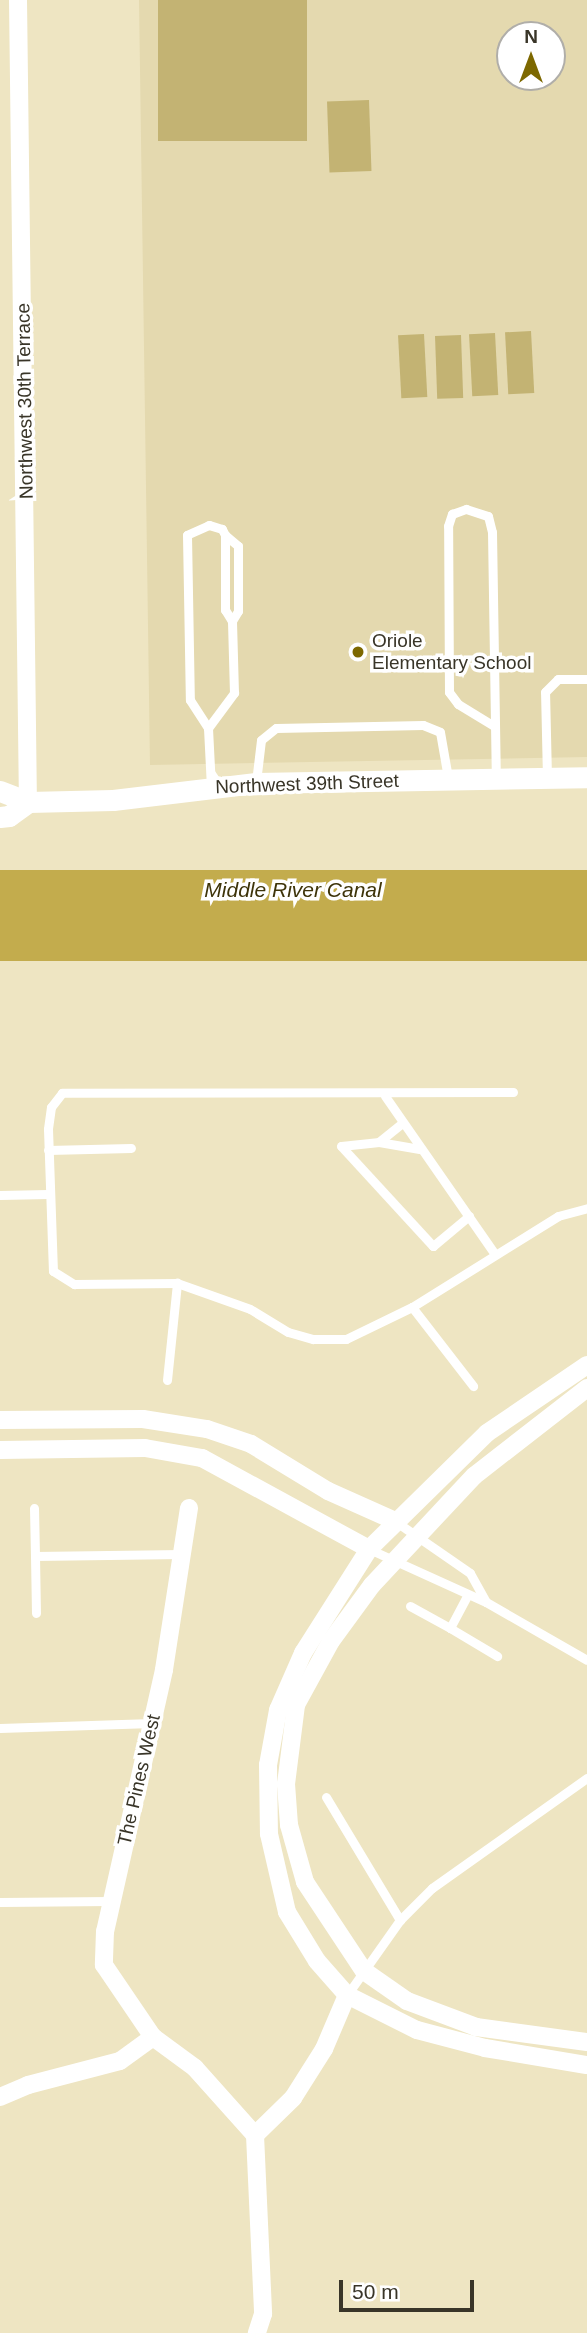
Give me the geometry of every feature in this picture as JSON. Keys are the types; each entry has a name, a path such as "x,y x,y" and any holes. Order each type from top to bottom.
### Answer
{"street":[{"name":"Northwest 30th Terrace","path":"19,0 28,802"},
{"name":"Northwest 39th Street","path":"0,791 28,802 113,800 256,783 587,777"},
{"name":"Northwest 39th Street","path":"0,817 9,817 28,802"},
{"path":"587,1365 486,1433 369,1549 348,1588 303,1653 278,1710 268,1765 270,1834 287,1912 317,1961 347,1994 417,2030 485,2048 587,2065"},
{"path":"587,1388 474,1476 372,1584 312,1672 296,1705 288,1751 286,1784 295,1854 329,1924 364,1971 407,2001 445,2018 475,2027 587,2042"},
{"path":"0,1420 143,1419 207,1429 251,1444 328,1491 395,1521"},
{"path":"0,1450 145,1448 202,1458 369,1549"},
{"name":"The Pines West","path":"189,1508 152,1723 112,1901 104,1965 153,2037 195,2068 255,2136"},
{"path":"257,2333 263,2314 255,2136 293,2098 324,2049 347,1994"},
{"path":"0,2097 28,2085 120,2061 153,2037"}],"lane":[{"path":"494,726 458,704 449,692 448,526 452,514 466,509 488,516 492,532 497,709 494,726 496,779"},
{"path":"208,728 234,693 232,621 238,611 237,546 225,536 222,529 209,525 187,536 190,700 208,728 211,788"},
{"path":"547,778 545,692 558,679 587,679"},
{"path":"256,783 261,740 276,728 396,726 423,726 440,732 449,780"},
{"path":"513,1092 385,1096 62,1093 51,1107 48,1150 53,1271 74,1284 177,1283 250,1309 288,1332 313,1339 346,1339 412,1307 494,1253 558,1216 587,1209"},
{"path":"385,1096 401,1124 494,1253"},
{"path":"379,1142 401,1124"},
{"path":"419,1149 379,1142 341,1146 433,1245 469,1216"},
{"path":"48,1150 131,1148"},
{"path":"0,1195 48,1194"},
{"path":"167,1380 177,1283"},
{"path":"412,1307 472,1386"},
{"path":"34,1508 36,1613"},
{"path":"395,1521 470,1573 486,1602"},
{"path":"369,1549 397,1559 467,1596 486,1602 587,1660"},
{"path":"35,1556 182,1554"},
{"path":"450,1628 467,1596"},
{"path":"410,1606 497,1657"},
{"path":"0,1728 152,1723"},
{"path":"347,1994 400,1920 432,1888 587,1780"},
{"path":"326,1797 400,1920"},
{"path":"0,1902 112,1901"}],"shaded area":[{"path":"139,0 587,0 587,757 150,765"},
{"path":"158,0 307,0 307,141 158,141"},
{"path":"369,100 371,171 330,172 327,101"},
{"path":"531,331 534,393 508,394 505,332"},
{"path":"495,333 498,395 472,396 469,334"},
{"path":"424,334 427,397 401,398 398,335"},
{"path":"461,335 463,398 437,399 435,336"}],"water":[{"name":"Middle River Canal","path":"0,870 587,870 587,961 0,961"}],"place":[{"name":"Oriole Elementary School","path":"358,652"}]}
